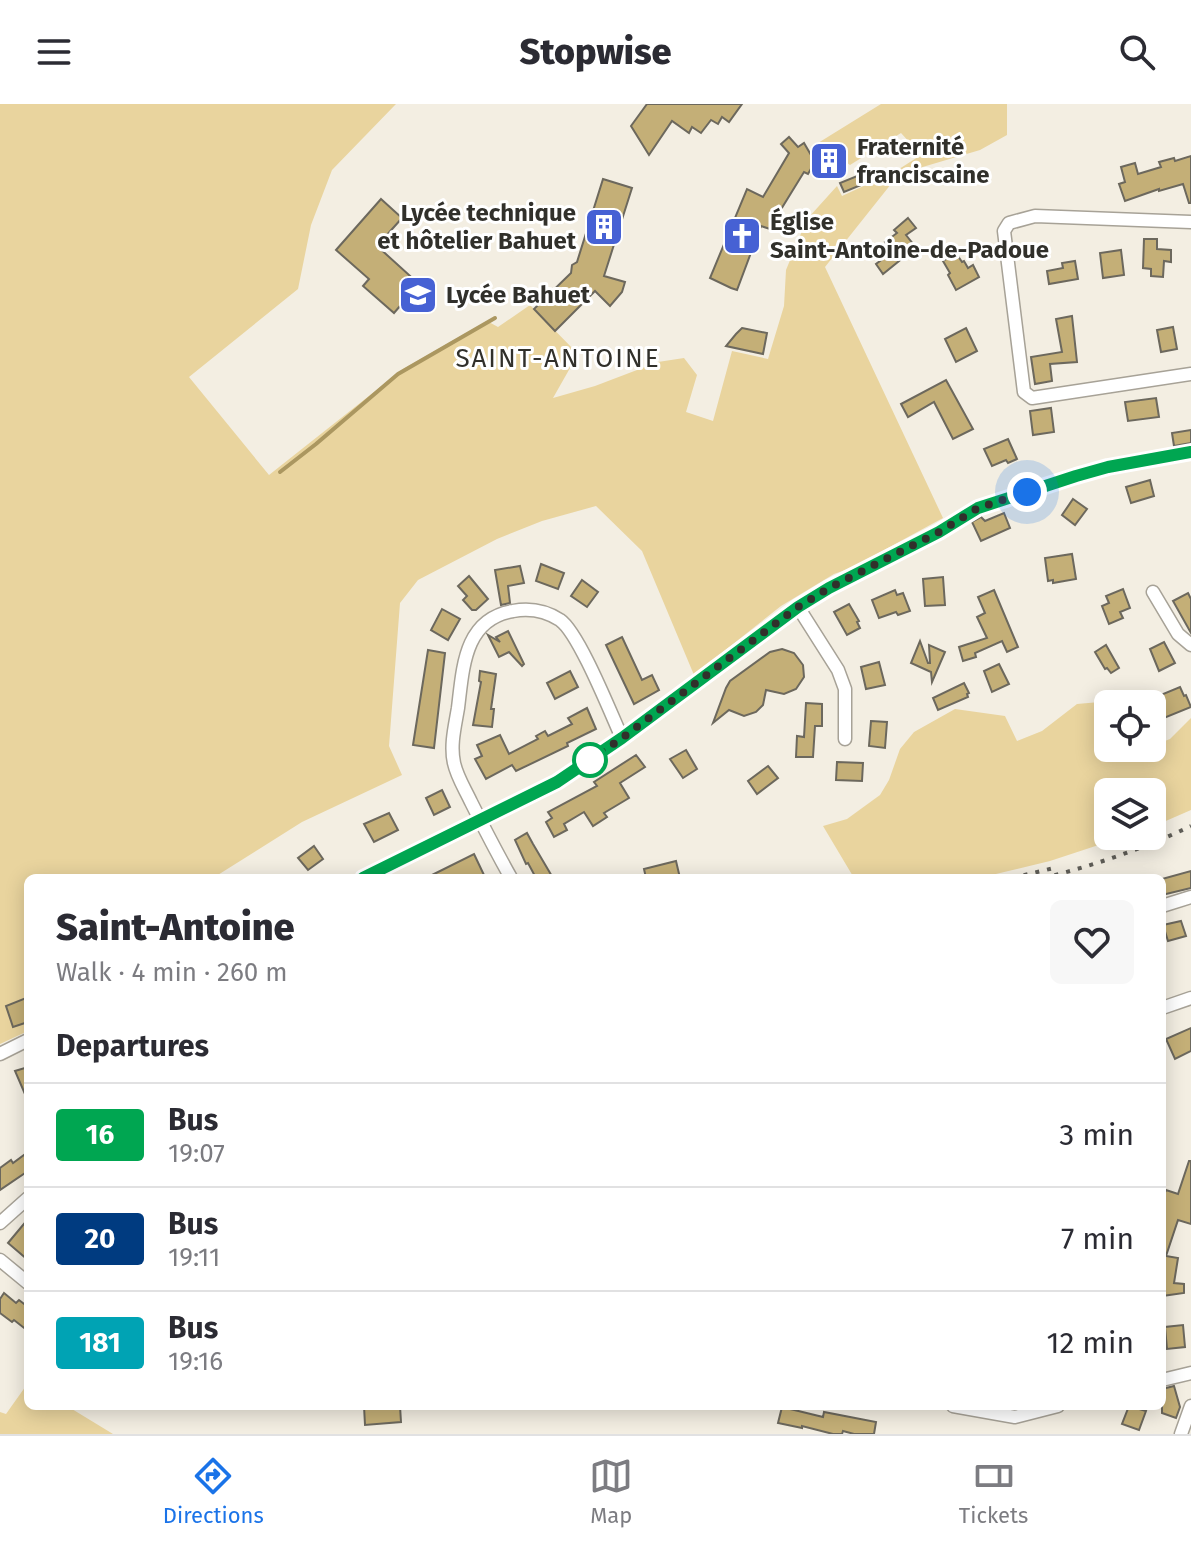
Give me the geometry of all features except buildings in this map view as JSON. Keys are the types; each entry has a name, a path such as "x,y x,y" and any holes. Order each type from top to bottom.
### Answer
{"street":[{"path":"1191,222 1035,216 1009,223 1004,231 1024,392 1032,398 1191,374"},
{"path":"371,874 557,782 622,738 798,607 978,508 1108,467 1191,452"},
{"path":"1153,592 1178,634 1191,645"},
{"path":"798,607 838,670 845,689 845,739"},
{"path":"509,874 479,820 453,762 465,657 471,641 484,625 500,613 522,609 541,611 561,621 575,636 622,738"},
{"path":"1166,905 1191,897"},
{"path":"1166,1007 1191,998"},
{"path":"0,1054 24,1042"},
{"path":"0,1223 24,1202"},
{"path":"0,1260 24,1280"},
{"path":"1166,1379 1191,1373"},
{"path":"1181,1434 1191,1406"},
{"path":"1003,1410 1015,1417 1042,1410"}],"shaded area":[{"path":"0,104 396,104 332,170 311,225 298,289 189,377 269,475 403,369 487,321 498,327 530,305 578,354 553,398 658,362 684,358 697,375 686,412 713,421 732,351 768,359 784,306 786,270 802,231 789,225 796,212 809,217 837,186 842,196 896,171 921,155 901,133 850,165 818,143 881,104 1007,104 1007,135 980,150 899,174 825,267 943,518 851,568 834,574 781,606 694,675 642,551 596,506 542,521 497,539 418,580 400,603 389,746 402,775 302,822 219,874 24,874 24,1033 0,1044"},
{"path":"1094,702 1094,762 1166,762 1166,741 1191,718 1191,810 1166,821 1166,778 1094,778 1094,847 996,874 852,874 823,826 847,819 880,795 900,749 914,732 955,709 1005,716 1017,741 1042,731 1077,704"},
{"path":"24,1389 24,1410 74,1410 113,1434 0,1434 0,1412 6,1414"}],"waterway":[{"path":"280,472 398,374 495,318"}],"railway":[{"path":"1058,874 1118,856 1191,826"},
{"path":"1029,874 1054,868"}],"bus line":[{"name":"16","path":"371,874 557,782 622,738 798,607 978,508 1108,467 1191,452"}],"place":[{"name":"Fraternité franciscaine","path":"829,161"},
{"name":"Lycée technique et hôtelier Bahuet","path":"604,227"},
{"name":"Église Saint-Antoine-de-Padoue","path":"742,236"},
{"name":"Lycée Bahuet","path":"418,295"}],"district":[{"name":"SAINT-ANTOINE","path":"558,358"}],"route":[{"path":"590,760 798,607 978,508 1027,492"}]}
